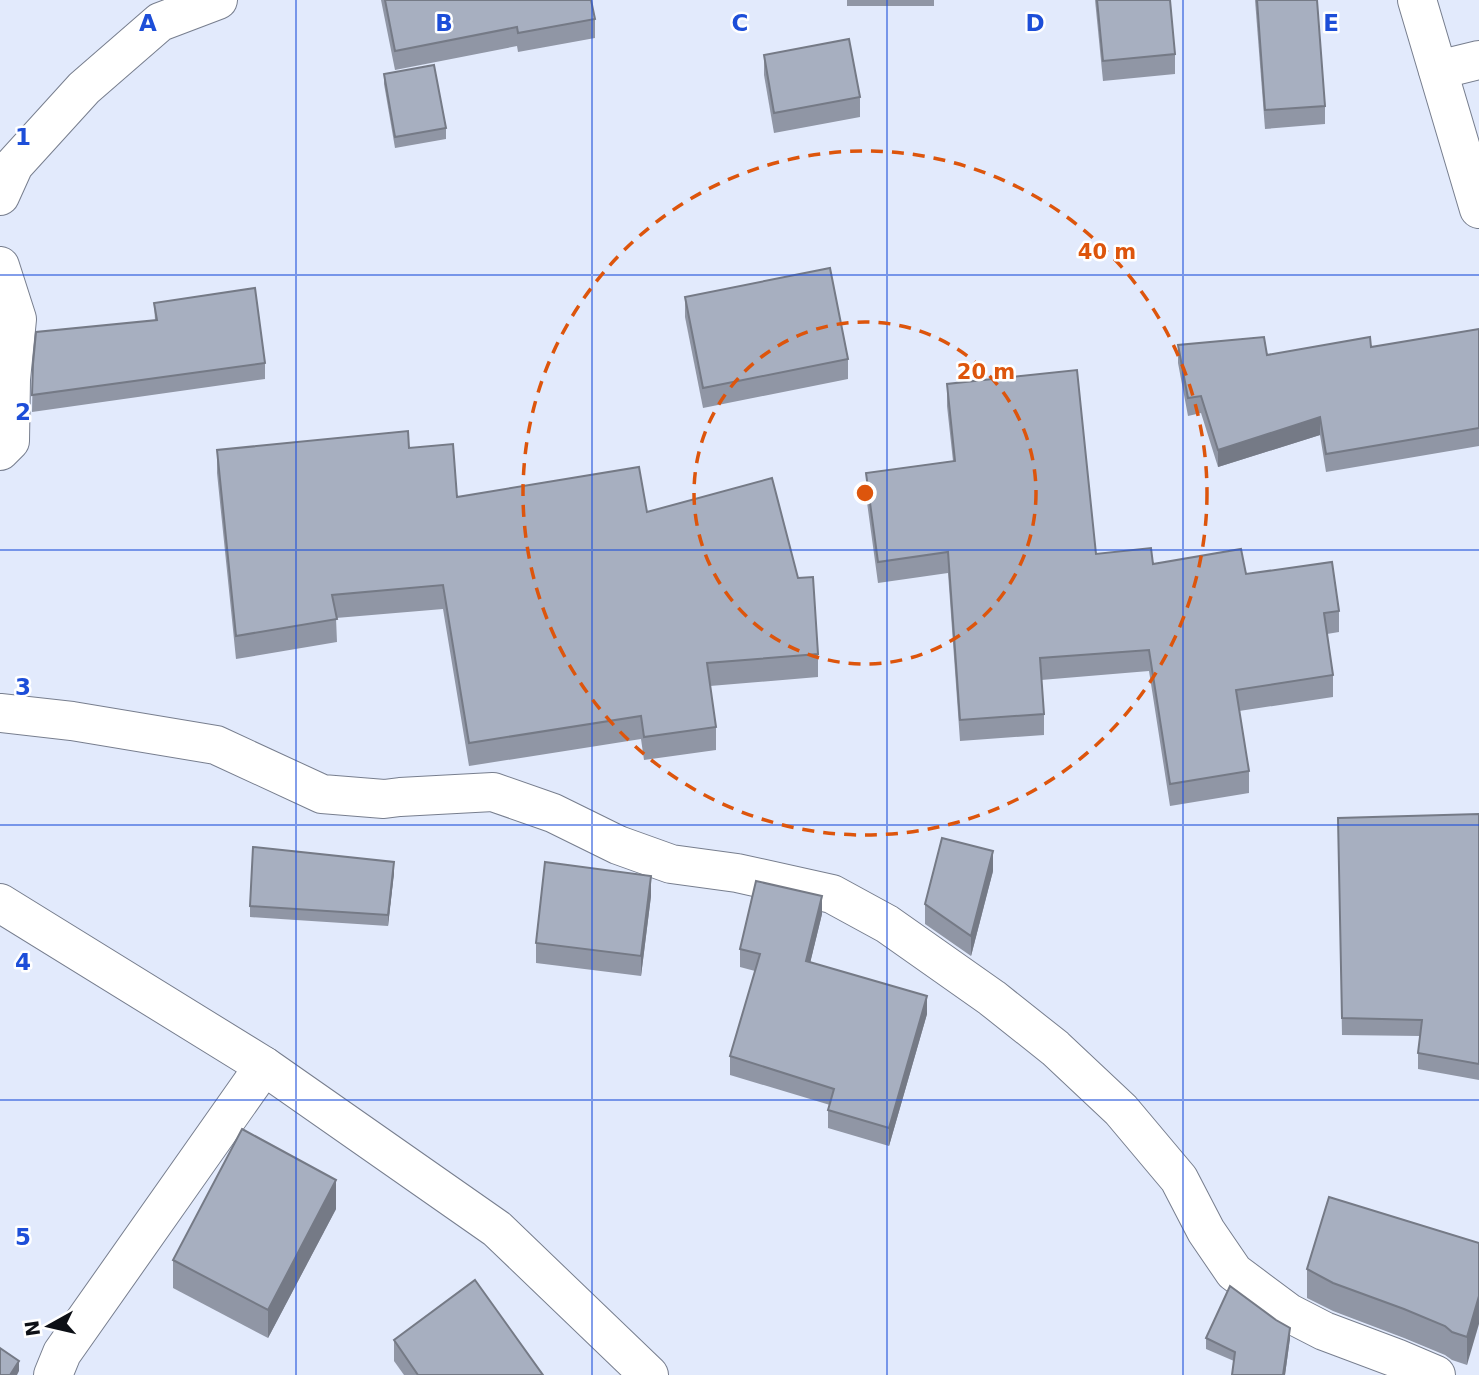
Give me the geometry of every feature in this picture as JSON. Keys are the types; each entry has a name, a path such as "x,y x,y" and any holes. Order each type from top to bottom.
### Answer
{"street":[{"path":"0,196 14,165 84,88 160,22 218,0"},
{"path":"1417,0 1479,209"},
{"path":"1438,70 1479,60"},
{"path":"0,266 17,319 11,379 10,441 0,451"},
{"path":"0,713 72,721 216,745 323,793 384,799 494,792 553,813 618,845 671,864 737,873 832,894 887,924 992,998 1055,1048 1121,1110 1179,1179 1206,1231 1234,1272 1289,1313 1324,1331 1436,1375"},
{"path":"0,903 264,1066 496,1229 649,1375"},
{"path":"54,1375 62,1353 264,1066"}],"building":[{"path":"385,0 591,0 595,19 518,33 517,27 395,51"},
{"path":"1097,0 1170,0 1175,54 1103,61"},
{"path":"1257,0 1317,0 1325,106 1265,110"},
{"path":"849,39 860,97 774,113 764,55"},
{"path":"434,65 446,128 395,137 384,74"},
{"path":"830,268 848,359 703,388 685,297"},
{"path":"255,288 265,363 32,395 36,332 157,320 154,303"},
{"path":"1479,329 1479,428 1326,454 1320,417 1218,450 1201,396 1188,398 1178,345 1264,337 1267,355 1370,337 1371,347"},
{"path":"1077,370 1096,554 1151,548 1153,564 1241,549 1246,574 1332,562 1339,611 1324,613 1333,675 1236,690 1249,771 1170,784 1149,650 1040,658 1044,714 960,720 948,552 878,562 866,473 955,461 947,384"},
{"path":"408,431 409,448 453,444 457,497 639,467 647,512 772,478 798,578 813,577 818,654 707,663 716,727 644,737 641,716 469,743 443,585 332,595 337,619 236,636 217,450"},
{"path":"1479,814 1479,1064 1418,1053 1422,1020 1342,1018 1338,818"},
{"path":"942,838 993,851 971,936 925,904"},
{"path":"253,847 394,862 388,915 250,906"},
{"path":"545,862 651,876 641,956 536,943"},
{"path":"756,881 822,896 806,961 927,996 889,1128 828,1110 834,1089 730,1056 760,954 740,949"},
{"path":"242,1129 336,1180 268,1310 173,1260"},
{"path":"1329,1197 1479,1243 1479,1296 1467,1337 1404,1309 1333,1283 1307,1269"},
{"path":"475,1280 543,1375 418,1375 394,1340"},
{"path":"1230,1286 1290,1328 1283,1375 1232,1375 1235,1352 1206,1338"},
{"path":"0,1348 19,1361 10,1375 0,1375"}]}
